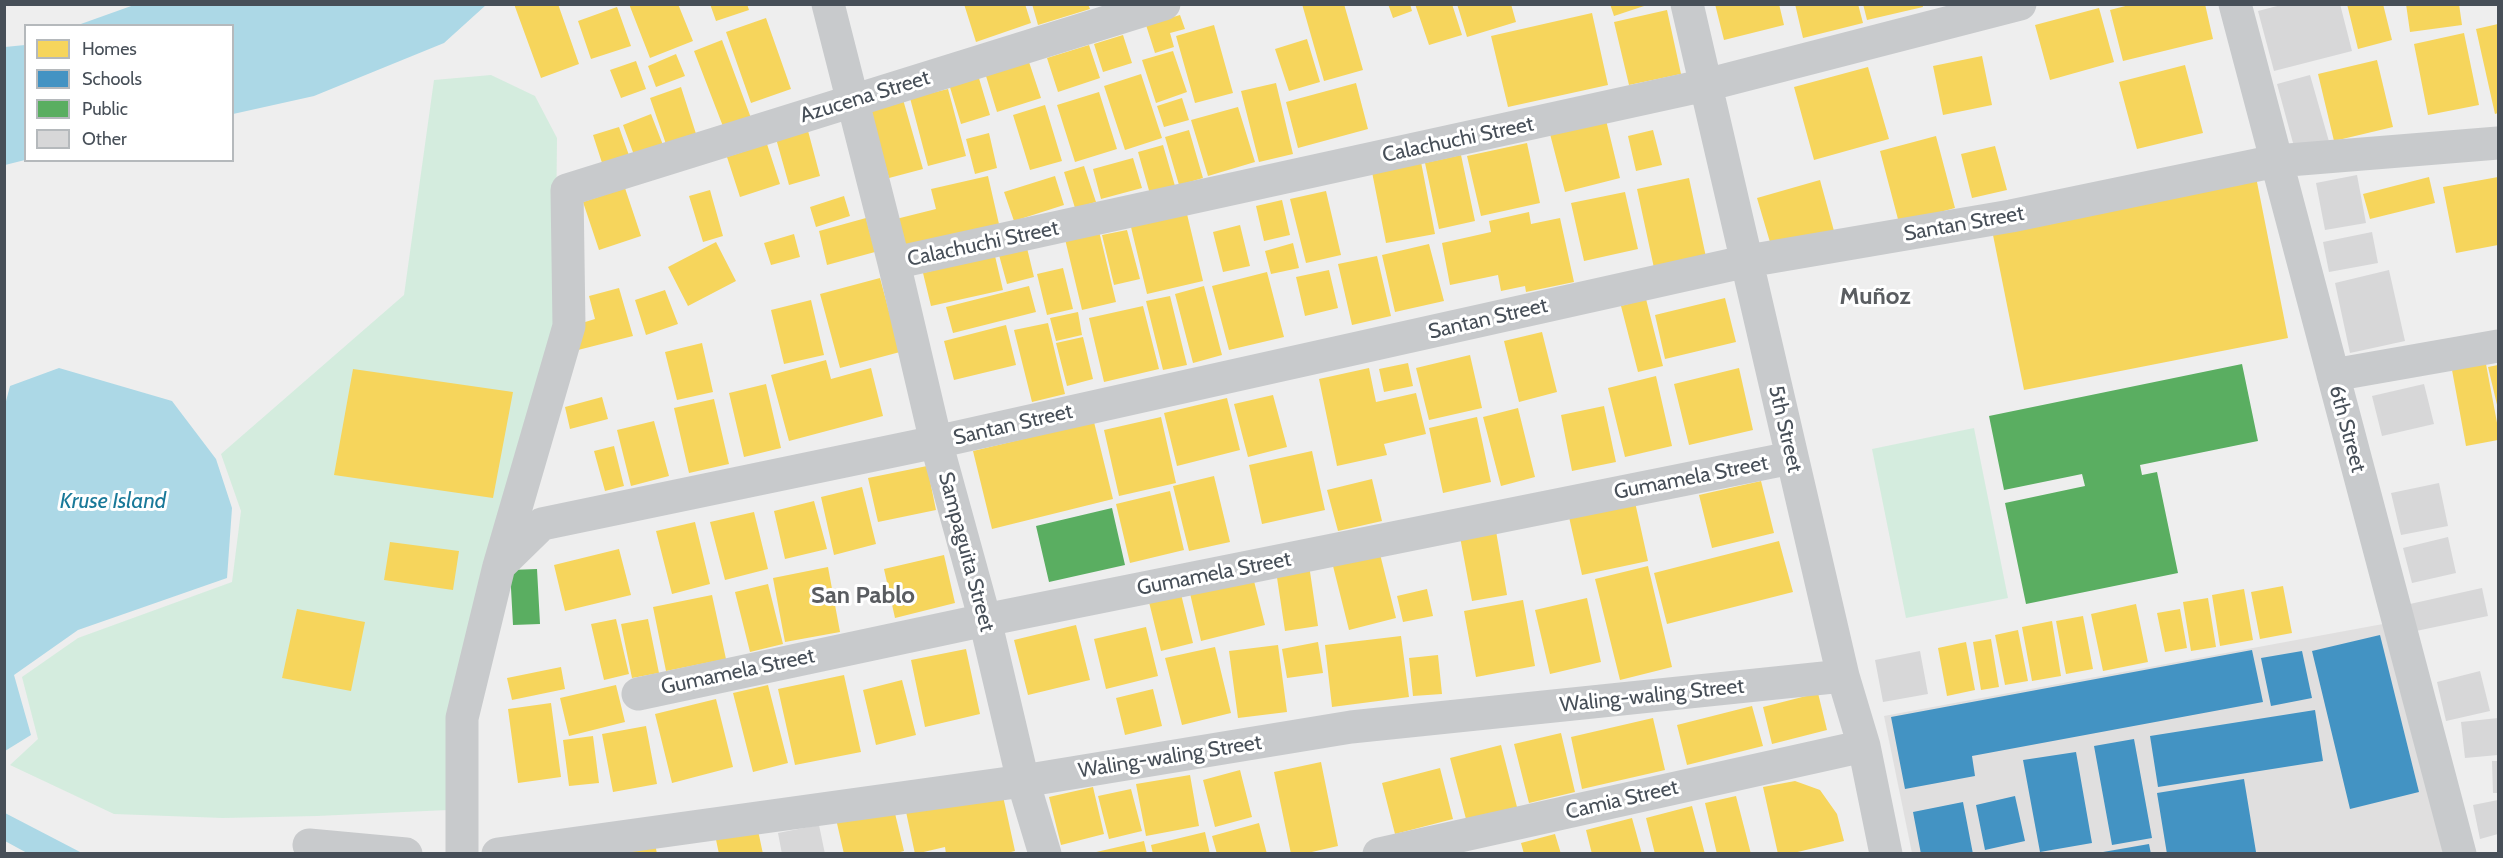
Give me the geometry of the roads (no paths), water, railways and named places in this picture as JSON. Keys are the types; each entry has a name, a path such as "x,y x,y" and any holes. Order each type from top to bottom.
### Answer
{"street":[{"name":"Sampaguita Street","path":"828,4 894,263 936,442 985,620 1023,780 1045,854"},
{"name":"Azucena Street","path":"500,567 569,326 567,189 1164,4"},
{"name":"5th Street","path":"1687,4 1843,676 1864,746 1886,854"},
{"name":"Calachuchi Street","path":"894,263 1706,85 2020,4"},
{"name":"6th Street","path":"2235,4 2460,854"},
{"name":"Santan Street","path":"500,567 542,524 936,442 1748,261 2011,216 2276,160 2499,143"},
{"path":"2333,375 2499,346"},
{"name":"Gumamela Street","path":"638,693 985,620 1791,458"},
{"path":"462,854 462,718 500,567"},
{"name":"Waling-waling Street","path":"498,854 1023,780 1351,727 1843,676"},
{"name":"Camia Street","path":"1379,854 1864,746"},
{"path":"309,845 406,854"}],"water":[{"path":"134,4 486,5 444,43 314,96 234,114 234,24 81,24"},
{"path":"24,45 24,160 5,165 5,47"},
{"name":"Kruse Island","path":"59,368 172,401 216,459 232,508 227,578 78,630 14,675 31,735 5,751 5,405 10,386"},
{"path":"5,813 82,853 27,853 5,841"}],"district":[{"name":"Muñoz","path":"1875,297"},
{"name":"San Pablo","path":"863,596"}]}
